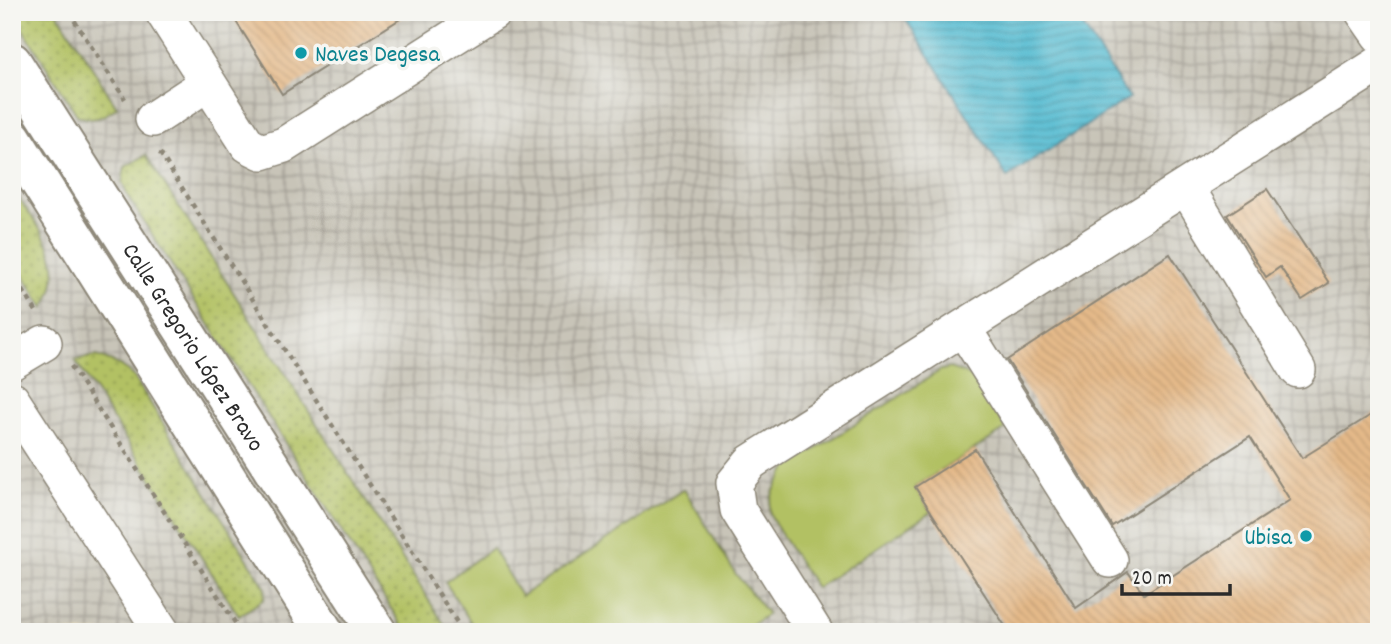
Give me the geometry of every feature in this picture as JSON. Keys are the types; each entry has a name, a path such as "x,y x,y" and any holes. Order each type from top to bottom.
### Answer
{"main road":[{"name":"Calle Gregorio López Bravo","path":"12,62 377,632"},
{"name":"Calle Gregorio López Bravo","path":"12,138 324,632"}],"lane":[{"path":"163,12 248,145 262,152 284,145 493,12"},
{"path":"1363,12 1379,35"},
{"path":"816,632 738,510 734,483 751,462 1379,64"},
{"path":"146,124 208,83"},
{"path":"1186,187 1298,370"},
{"path":"963,328 1110,560"},
{"path":"12,362 51,340"},
{"path":"12,400 162,632"}],"path":[{"path":"69,12 146,124 463,632"},
{"path":"12,273 51,340 242,632"}],"shaded area":[{"path":"12,12 1379,12 1379,632 12,632"}],"green space":[{"path":"12,12 57,12 117,107 98,118 89,119 77,115"},
{"path":"146,155 449,632 406,632 128,197 122,182 125,167"},
{"path":"12,188 41,231 53,260 55,275 52,291 44,308 12,258"},
{"path":"97,356 120,365 134,377 265,587 264,599 239,616 75,360"},
{"path":"950,368 972,376 1006,429 915,487 931,512 816,588 770,513 772,494 781,477 788,467 941,370"},
{"path":"684,489 735,573 768,614 742,632 477,632 445,582 492,548 521,596"}],"water":[{"path":"901,12 1074,12 1129,98 1007,177"}],"building":[{"name":"Naves Degesa","path":"230,12 411,12 282,94"},
{"path":"1267,189 1329,283 1302,300 1280,267 1266,277 1227,215"},
{"path":"1170,254 1302,458 1379,410 1379,632 1009,632 915,487 975,449 1076,608 1128,572 1144,594 1290,500 1250,437 1112,526 1007,360"}],"place":[{"name":"Naves Degesa","path":"301,53"},
{"name":"Ubisa","path":"1306,536"}]}
